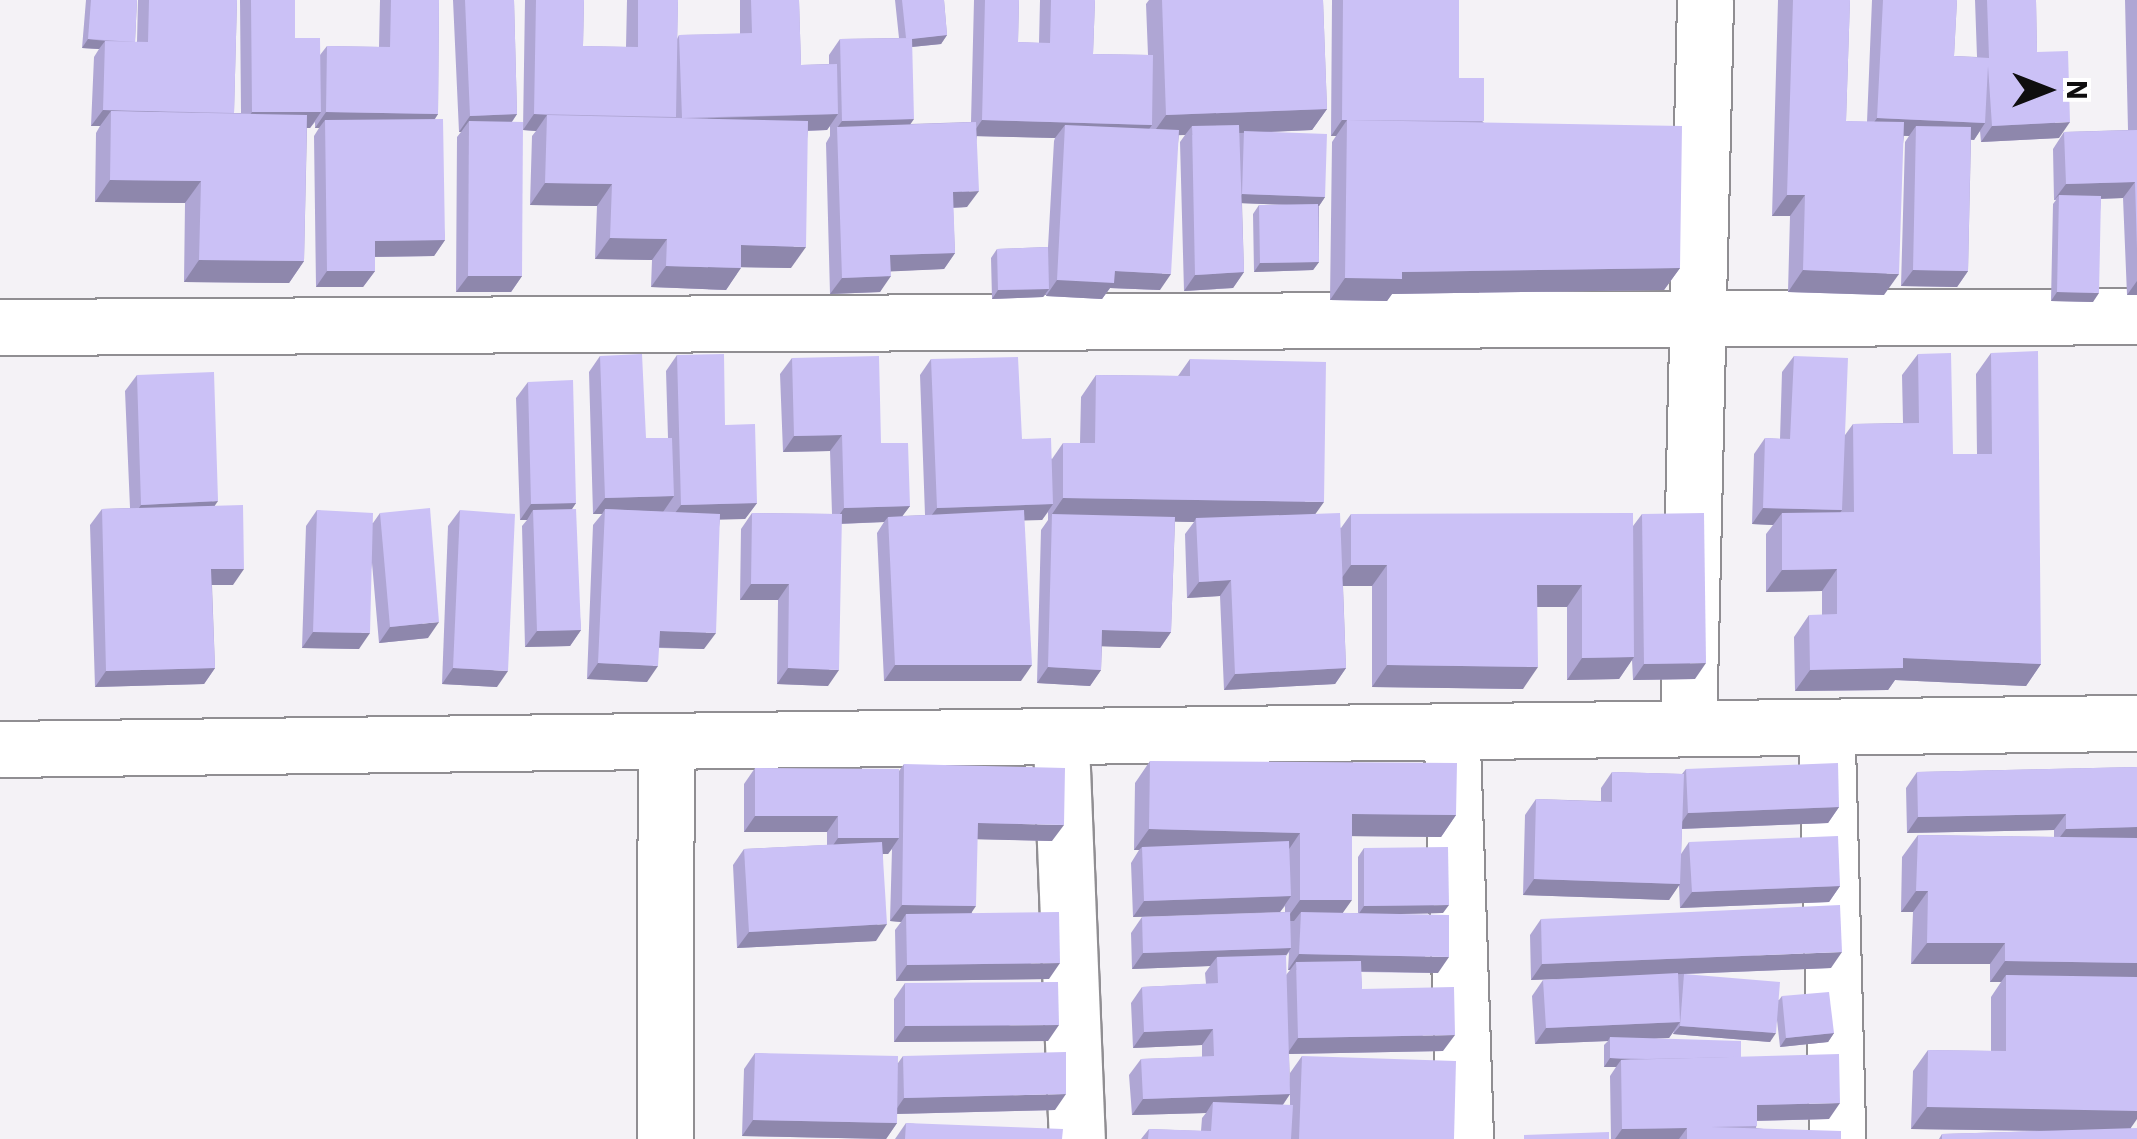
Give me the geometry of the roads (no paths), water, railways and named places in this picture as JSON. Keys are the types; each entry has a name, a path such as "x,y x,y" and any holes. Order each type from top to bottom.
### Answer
{"street":[{"path":"1688,728 1704,0"},
{"path":"0,326 2137,316"},
{"path":"0,749 2137,723"},
{"path":"1826,727 1838,1139"},
{"path":"1451,732 1465,1139"},
{"path":"1060,736 1077,1139"},
{"path":"664,1139 666,742"}]}
